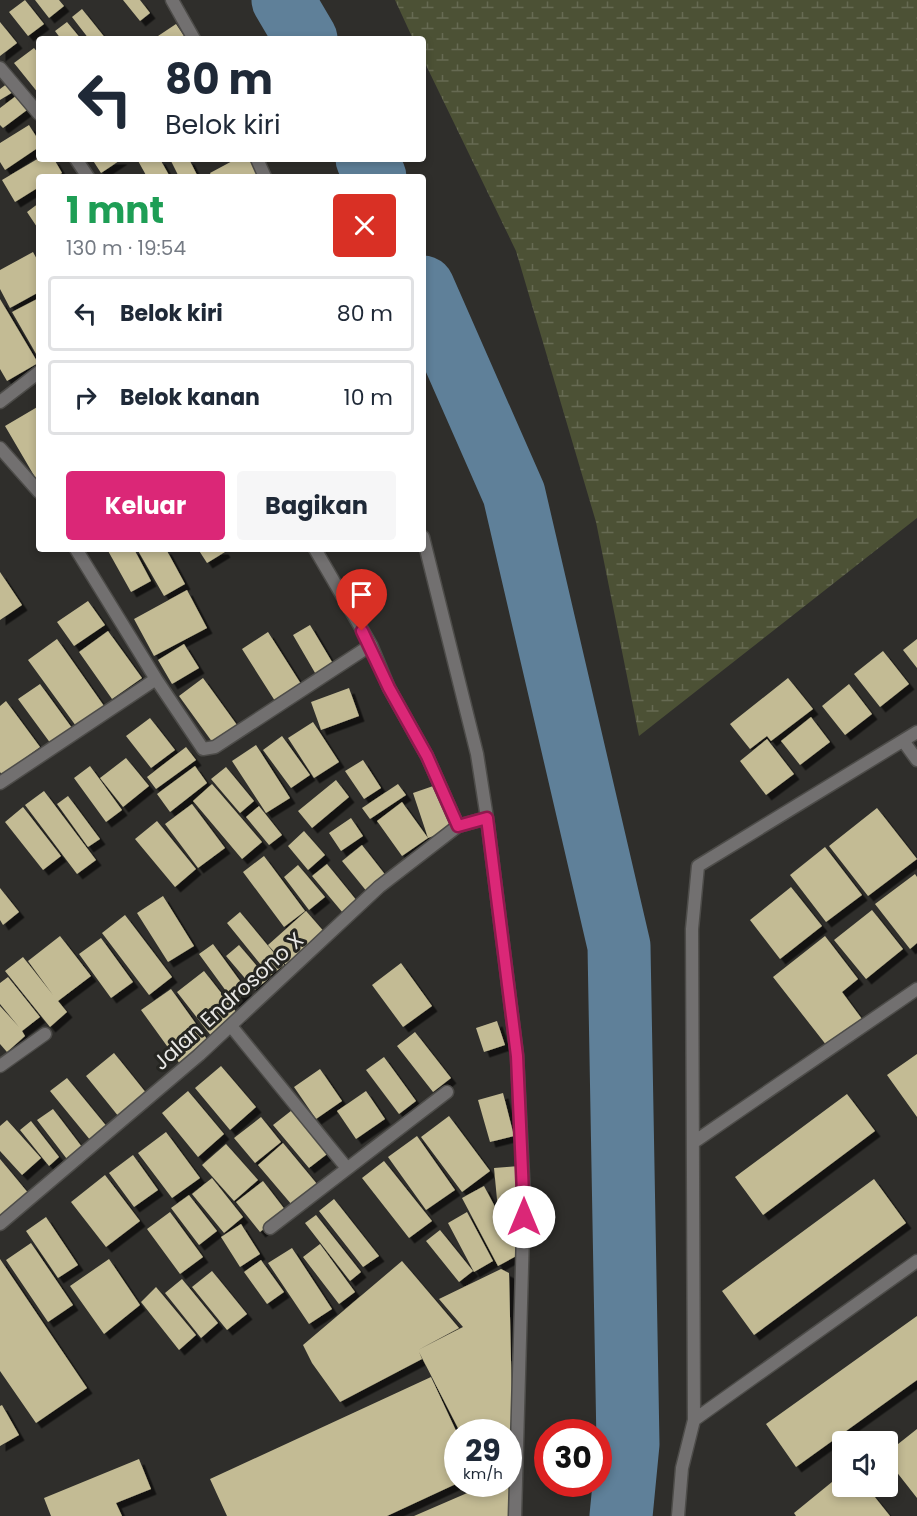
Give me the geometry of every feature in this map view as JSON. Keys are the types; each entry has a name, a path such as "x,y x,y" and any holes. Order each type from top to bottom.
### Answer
{"street":[{"path":"172,0 192,36"},
{"path":"0,68 36,110"},
{"path":"0,402 36,374"},
{"path":"0,448 36,489"},
{"path":"426,549 477,754 517,1056 524,1197 515,1516"},
{"path":"78,552 156,679 203,749 208,750 371,645"},
{"path":"317,552 371,645 389,688 427,756 458,826"},
{"path":"0,783 156,679"},
{"path":"678,1516 682,1468 694,1420 692,928 698,866 917,732"},
{"path":"904,742 917,760"},
{"name":"Jalan Endrosono X","path":"0,1224 231,1026 378,887 458,826 487,818"},
{"path":"694,1142 917,989"},
{"path":"231,1026 346,1167"},
{"path":"0,1066 45,1034"},
{"path":"270,1228 346,1167 447,1092"},
{"path":"694,1420 917,1261"}],"green space":[{"path":"395,0 917,0 917,518 639,736 596,522 516,251 426,65 426,36 412,36"}],"building":[{"path":"25,0 44,24 28,36 9,12"},
{"path":"35,0 59,0 64,6 49,18"},
{"path":"123,0 140,0 150,13 140,21"},
{"path":"82,9 104,36 87,36 72,17"},
{"path":"0,22 17,43 0,56"},
{"path":"67,22 79,36 59,36 55,31"},
{"path":"176,24 184,36 158,36"},
{"path":"34,48 36,50 36,90 14,63"},
{"path":"8,83 13,92 0,100 0,89"},
{"path":"16,96 27,110 3,128 0,125 0,108"},
{"path":"29,125 36,136 36,149 5,170 0,162 0,143"},
{"path":"36,160 36,162 56,162 62,173 36,174 36,189 15,202 2,180"},
{"path":"94,162 118,162 101,173"},
{"path":"139,162 162,162 168,174 145,174"},
{"path":"172,162 190,162 196,174 178,174"},
{"path":"230,162 251,162 257,174 210,174"},
{"path":"36,205 36,226 27,212"},
{"path":"33,252 36,258 36,294 10,308 0,289 0,270"},
{"path":"0,299 36,360 36,364 7,381 0,369"},
{"path":"36,300 36,354 12,312"},
{"path":"36,408 36,479 5,426"},
{"path":"109,552 136,552 151,581 131,592"},
{"path":"139,552 168,552 185,584 164,596"},
{"path":"200,552 225,552 207,563"},
{"path":"0,572 22,605 0,620"},
{"path":"187,590 207,628 154,656 134,619"},
{"path":"88,601 105,625 74,646 57,622"},
{"path":"310,625 335,667 318,678 293,635"},
{"path":"108,631 142,678 112,699 79,652"},
{"path":"268,632 301,684 275,701 242,649"},
{"path":"57,639 104,706 76,726 28,660"},
{"path":"917,639 917,668 903,650"},
{"path":"184,644 199,668 172,684 158,660"},
{"path":"883,651 909,684 880,707 854,674"},
{"path":"203,678 237,725 213,743 179,696"},
{"path":"788,678 813,709 771,741 767,736 750,749 730,724"},
{"path":"40,684 72,728 51,744 18,699"},
{"path":"849,684 872,714 845,735 822,706"},
{"path":"349,688 359,716 321,730 311,702"},
{"path":"6,701 40,747 2,775 0,772 0,706"},
{"path":"811,717 830,742 800,765 781,741"},
{"path":"150,718 175,750 151,768 126,736"},
{"path":"313,722 339,762 314,778 288,738"},
{"path":"282,736 310,775 291,788 263,750"},
{"path":"767,739 794,774 766,795 740,761"},
{"path":"256,745 290,798 266,813 232,761"},
{"path":"186,747 196,760 156,789 147,777"},
{"path":"126,758 149,786 123,807 100,778"},
{"path":"363,760 381,788 364,799 345,771"},
{"path":"90,766 122,810 106,822 74,778"},
{"path":"195,766 207,783 170,812 157,794"},
{"path":"226,767 254,801 240,813 211,779"},
{"path":"336,780 349,797 312,828 298,811"},
{"path":"212,784 262,842 242,859 193,801"},
{"path":"398,784 406,795 370,819 362,808"},
{"path":"439,784 454,828 428,838 413,793"},
{"path":"44,791 96,860 77,874 25,805"},
{"path":"68,796 100,839 88,847 57,804"},
{"path":"402,802 428,838 402,856 377,821"},
{"path":"192,804 225,848 198,868 165,824"},
{"path":"259,806 282,835 269,845 246,817"},
{"path":"23,807 61,856 43,870 5,822"},
{"path":"877,808 917,859 868,896 829,846"},
{"path":"351,818 363,836 341,851 329,833"},
{"path":"157,821 196,869 175,887 135,839"},
{"path":"304,831 325,855 308,870 288,846"},
{"path":"362,845 387,877 368,893 342,861"},
{"path":"825,847 862,895 826,922 790,875"},
{"path":"264,856 305,911 284,927 243,872"},
{"path":"327,864 357,901 343,913 312,876"},
{"path":"298,865 325,897 309,910 284,877"},
{"path":"915,874 917,877 917,943 910,949 875,904"},
{"path":"791,887 822,926 780,959 750,920"},
{"path":"0,888 19,912 3,925 0,920"},
{"path":"163,896 194,946 168,962 137,913"},
{"path":"872,910 903,949 866,979 834,940"},
{"path":"306,911 326,934 288,967 268,945"},
{"path":"240,912 284,965 270,976 227,923"},
{"path":"125,915 172,977 149,995 102,933"},
{"path":"60,936 91,976 58,1001 67,1012 50,1027 5,971 23,957 53,995 28,961"},
{"path":"825,936 858,979 842,992 862,1019 827,1046 773,977"},
{"path":"101,938 133,982 111,998 79,954"},
{"path":"213,944 248,992 234,1002 199,954"},
{"path":"239,945 268,979 255,990 226,956"},
{"path":"401,963 432,1006 403,1027 372,985"},
{"path":"204,971 240,1017 212,1037 177,992"},
{"path":"8,977 40,1017 22,1031 25,1036 7,1052 0,1044 0,1006 19,1027 0,1004 0,983"},
{"path":"171,989 209,1042 180,1064 141,1010"},
{"path":"497,1021 505,1045 484,1052 476,1028"},
{"path":"415,1032 451,1078 433,1092 397,1046"},
{"path":"114,1053 147,1094 119,1117 86,1076"},
{"path":"917,1054 917,1117 887,1075"},
{"path":"384,1057 416,1101 399,1114 366,1070"},
{"path":"221,1066 256,1107 230,1130 195,1088"},
{"path":"320,1069 342,1101 316,1119 294,1087"},
{"path":"67,1078 108,1128 91,1141 50,1091"},
{"path":"188,1091 224,1134 198,1157 162,1113"},
{"path":"366,1091 385,1119 356,1139 337,1111"},
{"path":"503,1093 514,1136 490,1142 478,1100"},
{"path":"847,1094 875,1131 763,1215 735,1177"},
{"path":"296,1107 331,1151 309,1168 273,1125"},
{"path":"53,1109 85,1151 70,1163 37,1120"},
{"path":"449,1116 490,1171 462,1192 421,1137"},
{"path":"261,1117 281,1142 255,1163 234,1138"},
{"path":"7,1120 41,1158 22,1175 0,1151 0,1126"},
{"path":"31,1121 59,1157 49,1166 20,1130"},
{"path":"166,1132 200,1178 172,1198 138,1153"},
{"path":"417,1136 455,1190 426,1210 388,1157"},
{"path":"283,1143 317,1184 292,1205 258,1165"},
{"path":"226,1144 258,1180 234,1201 202,1165"},
{"path":"133,1155 158,1190 134,1207 109,1173"},
{"path":"0,1159 29,1194 0,1218"},
{"path":"384,1161 432,1221 409,1238 362,1178"},
{"path":"519,1166 524,1207 498,1210 494,1168"},
{"path":"105,1175 140,1221 106,1247 71,1202"},
{"path":"212,1178 243,1217 224,1233 192,1194"},
{"path":"874,1179 906,1223 754,1335 722,1291"},
{"path":"263,1181 286,1211 260,1232 236,1202"},
{"path":"484,1186 520,1254 498,1266 462,1198"},
{"path":"189,1195 217,1231 199,1245 171,1208"},
{"path":"334,1199 379,1256 363,1267 319,1211"},
{"path":"170,1212 203,1257 180,1274 147,1229"},
{"path":"467,1212 493,1261 474,1272 448,1223"},
{"path":"316,1215 361,1272 350,1281 305,1223"},
{"path":"46,1217 78,1265 58,1278 26,1231"},
{"path":"241,1224 260,1254 240,1267 221,1237"},
{"path":"440,1230 473,1271 459,1282 426,1241"},
{"path":"31,1243 73,1305 48,1322 6,1260"},
{"path":"320,1244 355,1292 339,1304 303,1257"},
{"path":"292,1248 332,1309 309,1324 268,1263"},
{"path":"0,1259 87,1388 36,1423 0,1371"},
{"path":"109,1259 140,1305 104,1334 70,1286"},
{"path":"261,1260 284,1292 267,1304 244,1272"},
{"path":"402,1261 459,1328 418,1350 463,1327 439,1299 501,1269 509,1273 512,1419 453,1419 419,1352 422,1359 340,1402 312,1363 303,1345"},
{"path":"212,1271 247,1314 227,1330 192,1287"},
{"path":"182,1279 218,1323 201,1338 165,1293"},
{"path":"156,1287 196,1335 179,1350 141,1302"},
{"path":"917,1316 917,1380 846,1431 832,1431 832,1441 796,1467 766,1424"},
{"path":"431,1377 451,1419 444,1419 444,1490 387,1516 227,1516 210,1479"},
{"path":"2,1405 19,1435 0,1446 0,1406"},
{"path":"917,1429 917,1498 898,1474 898,1444"},
{"path":"139,1459 151,1489 116,1503 122,1516 51,1516 44,1498"},
{"path":"832,1482 832,1497 875,1497 890,1516 796,1516 794,1513"},
{"path":"458,1497 513,1497 511,1516 414,1516"}],"waterway":[{"path":"283,0 304,36"},
{"path":"368,162 374,174"},
{"path":"426,294 514,494 619,946 628,1444 621,1516"}],"route":[{"path":"362,631 371,645 389,688 427,756 458,826 487,818 517,1056 524,1217"}]}
